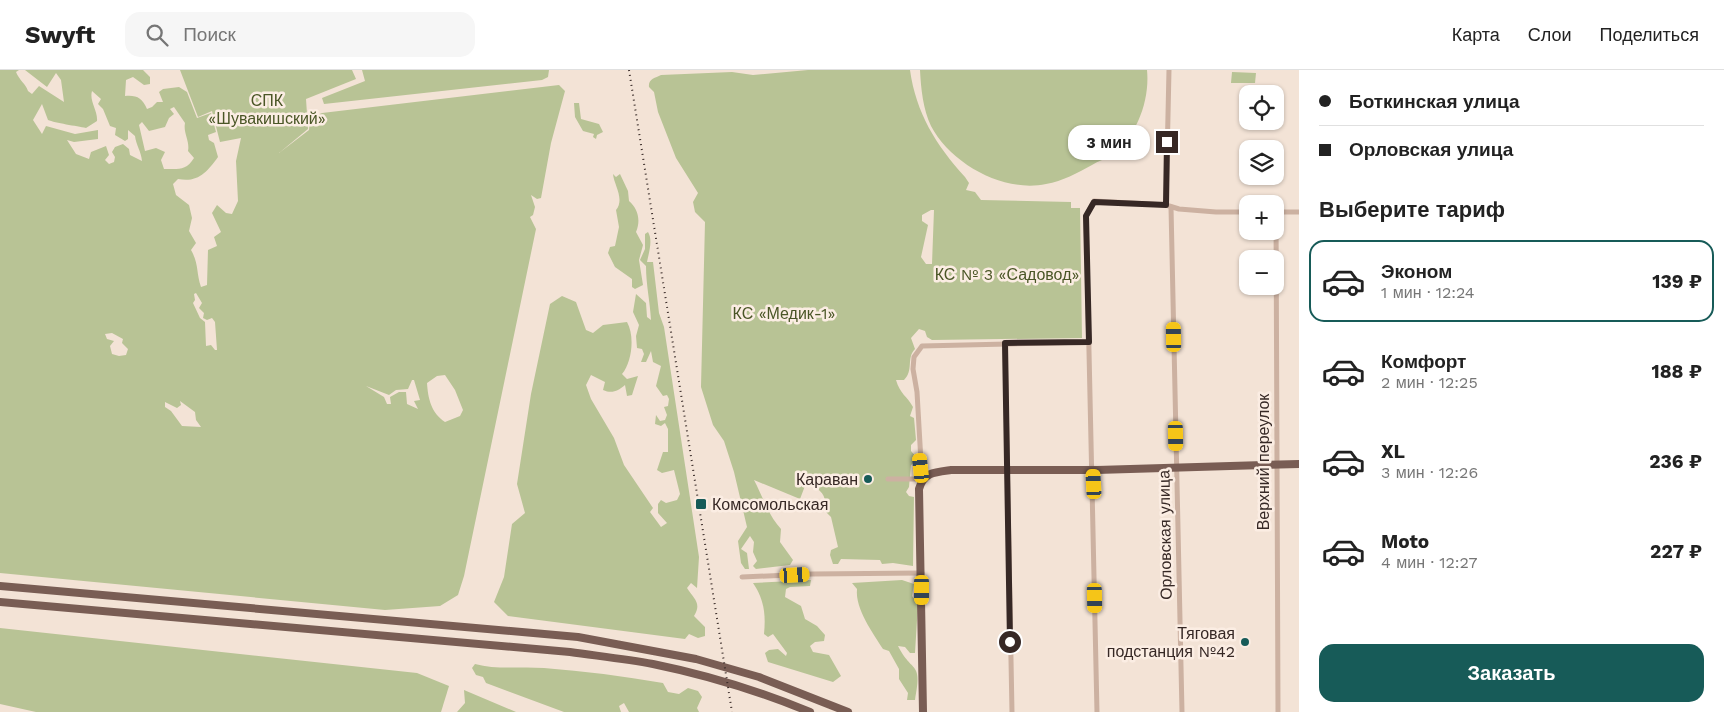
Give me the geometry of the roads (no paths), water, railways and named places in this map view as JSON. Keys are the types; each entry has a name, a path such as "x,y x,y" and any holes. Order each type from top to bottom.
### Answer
{"main road":[{"path":"923,712 919,489 922,479 929,473 1299,464"},
{"path":"0,586 592,640 696,659 759,677 848,712"},
{"path":"0,602 570,652 693,672 751,689 810,712"}],"street":[{"name":"Орловская улица","path":"1169,70 1168,206 1182,712"},
{"path":"1097,712 1086,216 1094,202 1168,206 1216,212 1239,212"},
{"path":"1284,212 1299,212"},
{"name":"Верхний переулок","path":"1275,240 1278,712"},
{"path":"888,479 922,479 917,392 913,369 917,350 927,345 1089,342"},
{"path":"1005,343 1012,712"},
{"path":"742,577 922,573"}],"railway":[{"path":"629,70 732,712"}],"place":[{"name":"Караван","path":"868,479"},
{"name":"Комсомольская","path":"701,504"},
{"name":"Тяговая подстанция №42","path":"1245,642"}],"park label":[{"name":"СПК «Шувакишский»","path":"267,109"},
{"name":"КС № 3 «Садовод»","path":"1007,274"},
{"name":"КС «Медик-1»","path":"784,313"}]}
